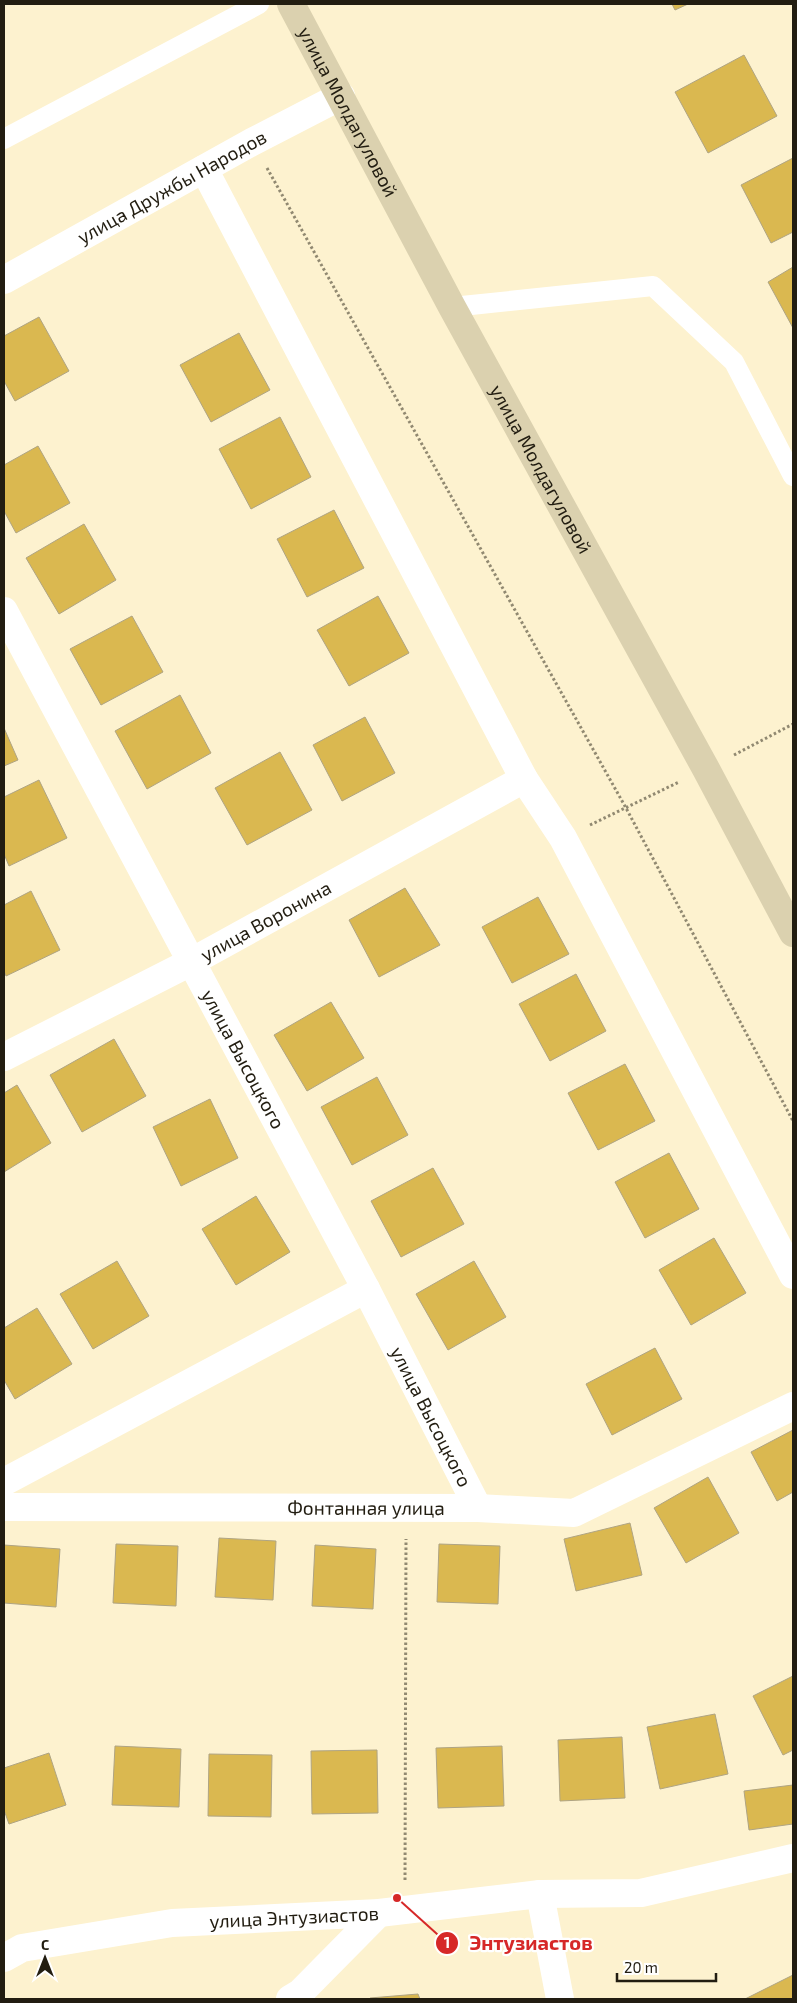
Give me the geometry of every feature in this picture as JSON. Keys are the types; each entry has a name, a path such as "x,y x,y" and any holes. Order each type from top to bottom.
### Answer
{"street":[{"name":"улица Молдагуловой","path":"291,4 342,96 452,307 793,933"},
{"name":"улица Дружбы Народов","path":"4,280 252,142 342,96"},
{"path":"204,169 524,779 563,838 793,1275"},
{"name":"улица Высоцкого","path":"4,611 366,1289 478,1508"},
{"name":"улица Воронина","path":"4,1057 191,962 524,779"},
{"path":"4,1482 366,1289"},
{"name":"Фонтанная улица","path":"4,1507 478,1508 574,1513 793,1406"},
{"name":"улица Энтузиастов","path":"4,1958 22,1948 172,1923 392,1910 540,1894 641,1893 793,1858"},
{"path":"540,1894 560,1999"},
{"path":"290,1999 300,1993 392,1910"}],"lane":[{"path":"4,139 259,4"},
{"path":"452,307 653,286 734,362 793,476"}],"path":[{"path":"252,142 626,808 793,1121"},
{"path":"392,1910 406,1508"}],"building":[{"path":"672,4 688,4 675,10"},
{"path":"744,55 777,116 708,153 675,92"},
{"path":"793,158 793,232 771,243 741,185"},
{"path":"793,267 793,328 768,282"},
{"path":"39,317 69,371 15,401 4,381 4,336"},
{"path":"239,333 270,390 211,422 180,365"},
{"path":"280,417 311,477 251,509 219,449"},
{"path":"38,446 70,503 16,533 4,511 4,465"},
{"path":"334,510 364,568 307,597 277,539"},
{"path":"84,524 116,580 59,614 26,558"},
{"path":"378,596 409,653 349,686 317,630"},
{"path":"132,616 163,672 101,705 70,649"},
{"path":"180,695 211,753 147,789 115,731"},
{"path":"365,717 395,773 342,801 313,745"},
{"path":"4,728 18,760 4,766"},
{"path":"280,752 312,810 247,845 215,788"},
{"path":"39,780 67,838 9,866 4,854 4,797"},
{"path":"405,888 440,945 379,977 349,920"},
{"path":"31,891 60,950 6,976 4,971 4,905"},
{"path":"538,897 569,954 512,983 482,927"},
{"path":"576,974 606,1031 550,1061 519,1004"},
{"path":"331,1002 364,1058 307,1091 274,1035"},
{"path":"114,1039 146,1096 82,1132 50,1075"},
{"path":"625,1064 655,1121 598,1150 568,1093"},
{"path":"377,1077 408,1135 352,1165 321,1107"},
{"path":"17,1085 51,1143 4,1172 4,1093"},
{"path":"210,1099 238,1158 181,1186 153,1127"},
{"path":"669,1153 699,1209 645,1238 615,1182"},
{"path":"433,1168 464,1224 401,1257 371,1201"},
{"path":"256,1196 290,1252 236,1285 202,1229"},
{"path":"714,1238 746,1293 691,1325 659,1270"},
{"path":"117,1261 149,1316 93,1349 60,1294"},
{"path":"474,1261 506,1317 448,1350 416,1294"},
{"path":"37,1308 72,1364 15,1399 4,1380 4,1328"},
{"path":"655,1348 682,1399 612,1435 586,1384"},
{"path":"793,1430 793,1492 777,1501 751,1452"},
{"path":"708,1477 739,1533 686,1563 654,1508"},
{"path":"630,1523 642,1575 576,1591 564,1539"},
{"path":"219,1538 276,1541 273,1600 215,1597"},
{"path":"116,1544 178,1546 176,1606 113,1603"},
{"path":"439,1544 500,1546 498,1604 437,1602"},
{"path":"4,1545 60,1549 56,1607 4,1603"},
{"path":"315,1545 376,1549 373,1609 312,1606"},
{"path":"793,1676 793,1750 783,1755 753,1696"},
{"path":"715,1714 728,1774 660,1789 647,1727"},
{"path":"622,1737 625,1798 560,1801 558,1740"},
{"path":"115,1746 181,1749 179,1807 112,1805"},
{"path":"502,1746 504,1806 438,1808 436,1748"},
{"path":"377,1750 378,1813 312,1814 311,1751"},
{"path":"49,1753 66,1805 9,1824 4,1810 4,1768"},
{"path":"209,1754 272,1755 271,1817 208,1816"},
{"path":"793,1785 793,1824 749,1830 744,1791"},
{"path":"793,1975 793,1999 745,1999"},
{"path":"418,1994 420,1999 369,1999 370,1998"}],"place":[{"name":"Энтузиастов","path":"397,1898"}]}
